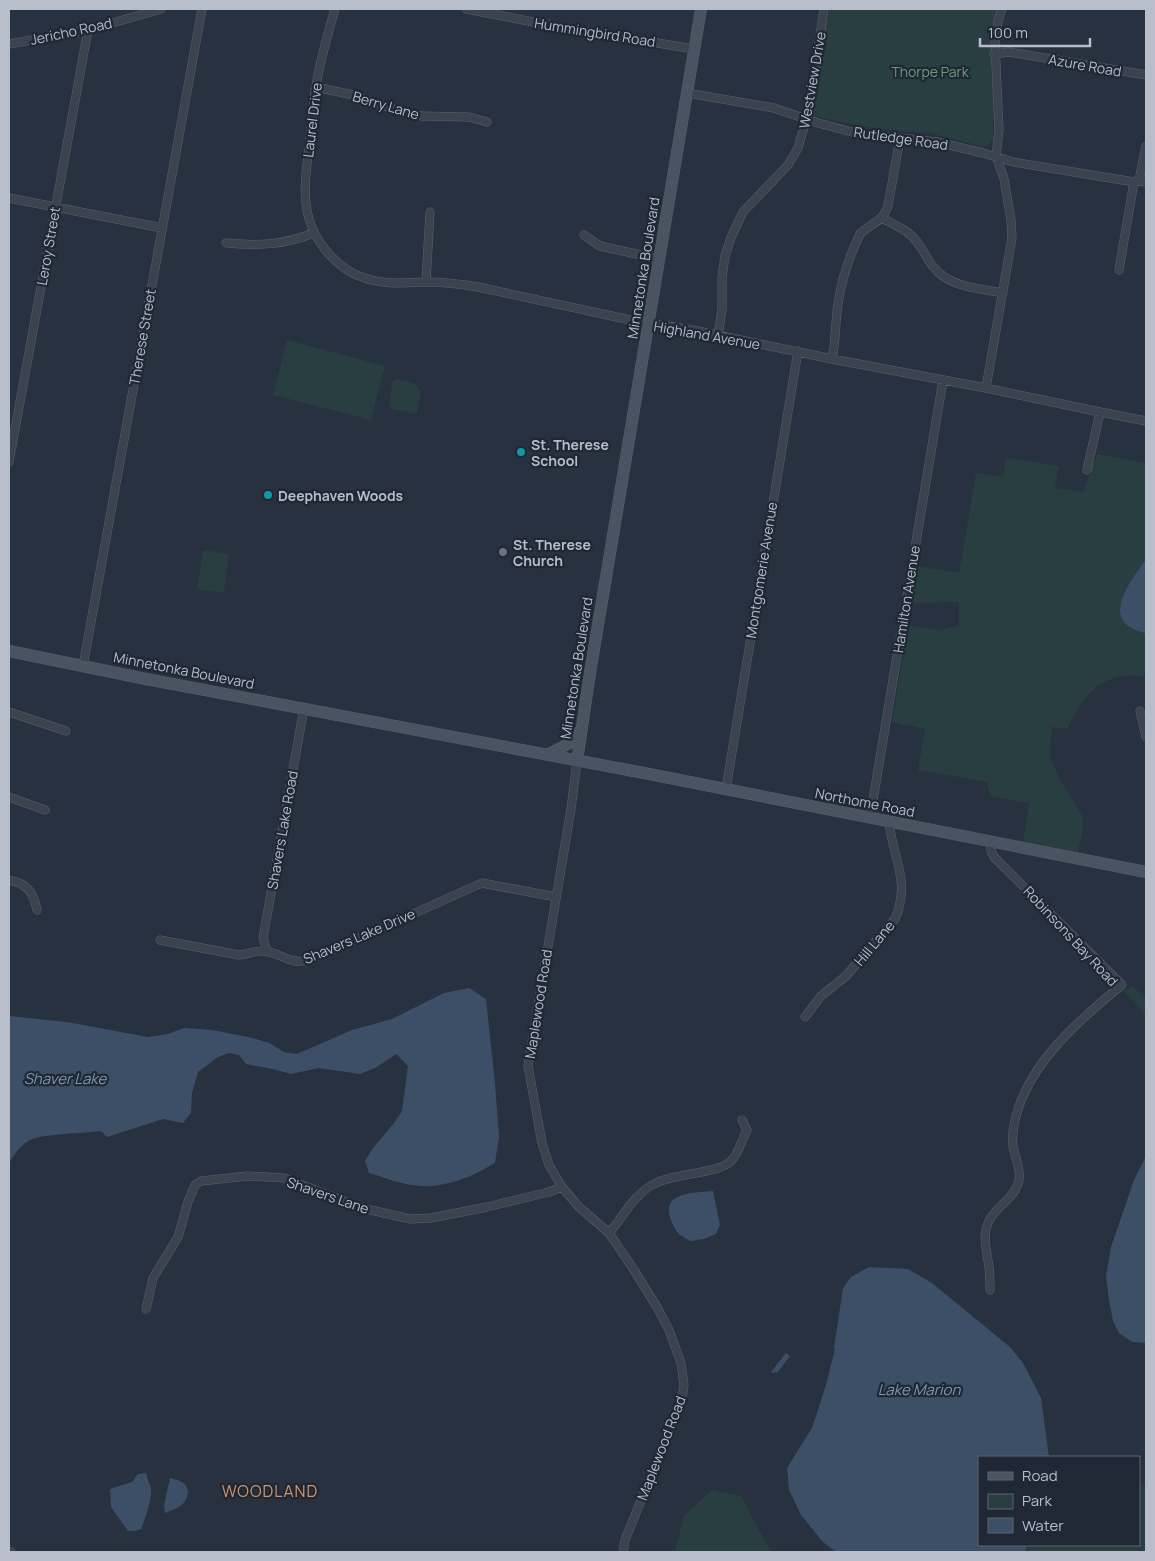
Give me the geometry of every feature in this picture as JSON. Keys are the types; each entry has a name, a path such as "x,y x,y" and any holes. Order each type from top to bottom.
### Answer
{"street":[{"name":"Jericho Road","path":"9,44 88,30 161,9"},
{"name":"Therese Street","path":"83,666 202,9"},
{"name":"Laurel Drive","path":"313,232 306,209 305,172 316,88 335,9"},
{"name":"Hummingbird Road","path":"466,9 565,28 694,49"},
{"name":"Minnetonka Boulevard","path":"9,651 577,761 701,9"},
{"name":"Westview Drive","path":"718,336 722,309 722,277 725,256 732,234 743,212 788,165 798,148 806,120 824,9"},
{"path":"986,388 1012,238 1012,220 1002,170 996,157 999,130 998,85 994,54 995,33 1002,9"},
{"name":"Leroy Street","path":"9,462 88,30"},
{"name":"Azure Road","path":"994,54 1009,52 1146,75"},
{"name":"Berry Lane","path":"316,88 353,95 393,109 421,116 469,117 487,122"},
{"name":"Rutledge Road","path":"687,93 774,108 806,120 856,133 936,142 1012,162 1140,182"},
{"path":"832,359 835,346 840,288 860,234 882,218 888,206 900,138"},
{"path":"1118,270 1140,182 1146,146"},
{"path":"9,198 162,228"},
{"path":"426,282 430,212"},
{"path":"882,218 908,233 916,240 927,260 944,277 954,283 1003,293"},
{"path":"226,243 272,245 288,242 313,232"},
{"name":"Highland Avenue","path":"313,232 332,258 344,268 374,282 456,283 649,324 798,351 1146,421"},
{"path":"584,235 600,246 659,259"},
{"name":"Montgomerie Avenue","path":"726,789 798,351"},
{"name":"Hamilton Avenue","path":"870,818 943,380"},
{"path":"1087,470 1100,412"},
{"name":"Shavers Lake Road","path":"267,951 263,938 304,708"},
{"path":"1140,711 1146,737"},
{"path":"9,712 66,731"},
{"path":"547,755 568,744 581,730"},
{"name":"Northome Road","path":"577,761 1146,872"},
{"name":"Maplewood Road","path":"577,761 571,809 528,1066 542,1143 549,1165 562,1187 579,1207 609,1233 634,1270 669,1330 681,1363 684,1385 682,1399 625,1540 623,1552"},
{"path":"9,797 45,810"},
{"name":"Hill Lane","path":"805,1017 821,996 846,976 895,919 900,908 902,878 890,833 889,822"},
{"name":"Robinsons Bay Road","path":"990,1290 985,1232 990,1219 1012,1195 1019,1181 1019,1166 1013,1146 1013,1132 1019,1105 1035,1074 1056,1046 1086,1016 1122,985 994,857 991,851 991,842"},
{"path":"9,880 20,883 28,888 37,910"},
{"name":"Shavers Lake Drive","path":"267,951 292,961 306,961 482,883 556,898"},
{"path":"160,940 240,955 260,950 267,951"},
{"path":"609,1233 640,1193 653,1184 666,1178 720,1167 731,1161 747,1130 742,1120"},
{"name":"Shavers Lane","path":"146,1308 153,1278 178,1237 188,1202 195,1185 200,1181 248,1176 284,1178 362,1208 410,1219 431,1218 487,1207 562,1187"}],"green space":[{"name":"Thorpe Park","path":"829,9 998,9 991,33 994,91 993,138 990,144 985,147 929,133 875,129 812,116"},
{"path":"287,340 385,366 371,420 273,395"},
{"path":"396,379 414,383 421,392 417,414 389,408 392,382"},
{"path":"1097,454 1146,463 1146,559 1122,595 1129,627 1146,634 1146,673 1144,676 1121,676 1101,684 1087,696 1067,729 1052,727 1050,756 1059,778 1083,817 1083,828 1078,852 1023,841 1029,803 990,796 987,782 918,770 925,729 892,722 908,625 940,630 959,626 959,602 911,603 917,566 959,573 976,473 1003,477 1006,458 1059,466 1055,488 1083,492"},
{"path":"203,550 229,554 224,593 197,589"},
{"path":"1132,986 1146,998 1146,1015 1123,991"},
{"path":"1146,1481 1146,1552 1025,1552 1027,1546 1140,1546 1140,1486"},
{"path":"712,1490 741,1496 771,1552 675,1552 684,1516"}],"water":[{"path":"1146,559 1146,634 1128,626 1122,619 1120,610 1121,601 1130,582"},
{"name":"Shaver Lake","path":"469,988 486,999 499,1137 495,1163 455,1182 433,1186 411,1185 369,1173 365,1161 402,1111 408,1066 396,1054 377,1067 360,1074 319,1068 291,1074 246,1064 239,1055 229,1053 218,1057 198,1072 192,1093 191,1113 183,1123 163,1119 107,1137 101,1131 36,1138 20,1148 9,1164 9,1016 67,1022 148,1037 168,1034 184,1028 212,1030 253,1038 269,1043 284,1052 297,1054 352,1030 392,1019 444,993"},
{"path":"1146,1156 1146,1343 1132,1342 1119,1333 1113,1321 1106,1276 1111,1247 1134,1180"},
{"path":"713,1191 720,1225 716,1234 704,1239 690,1241 680,1235 674,1227 669,1207 674,1199 683,1195"},
{"name":"Lake Marion","path":"869,1267 908,1269 932,1283 1010,1347 1023,1363 1041,1398 1049,1456 978,1456 978,1546 1027,1546 1025,1552 836,1552 823,1542 801,1515 789,1490 787,1468 812,1428 835,1349 843,1288 851,1277"},
{"path":"786,1353 790,1356 777,1373 771,1372"},
{"path":"146,1473 151,1493 146,1515 141,1529 128,1531 111,1507 110,1489 132,1482 138,1474"},
{"path":"170,1478 185,1485 188,1494 183,1504 165,1513 164,1506"}],"place":[{"name":"St. Therese School","path":"521,452"},
{"name":"Deephaven Woods","path":"268,495"},
{"name":"St. Therese Church","path":"503,552"}],"district":[{"name":"WOODLAND","path":"270,1491"}]}
